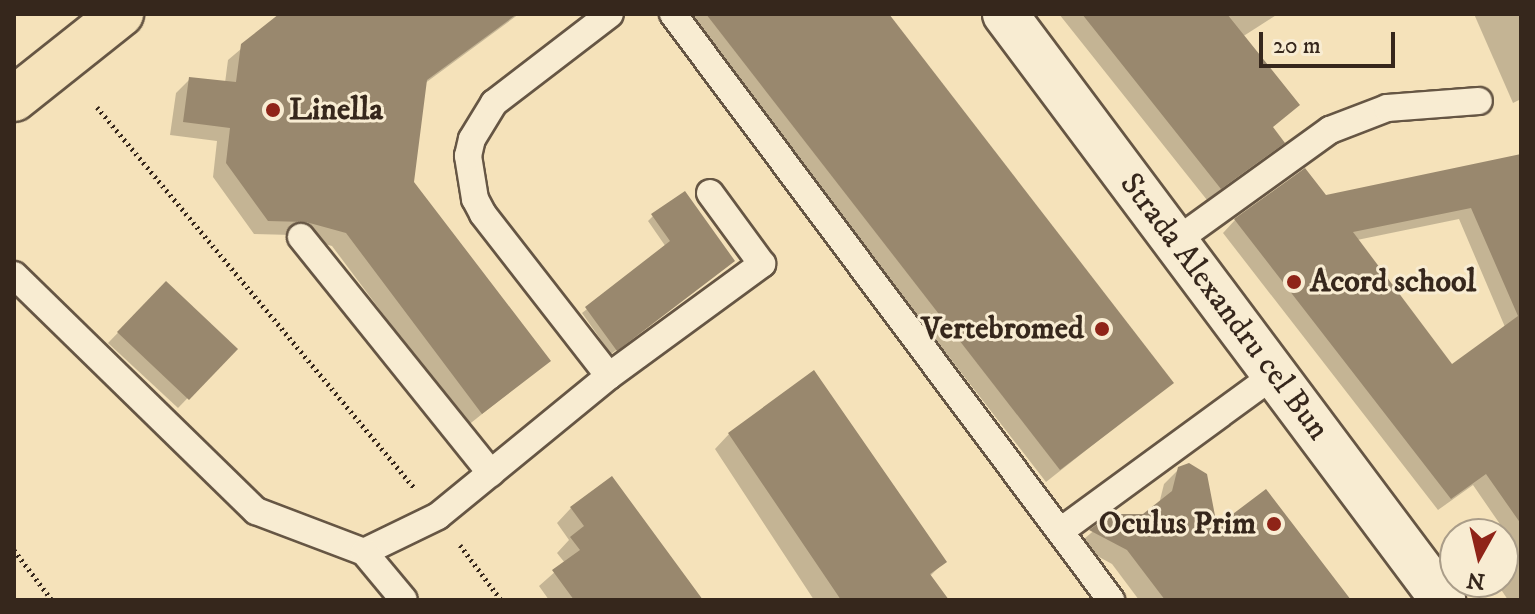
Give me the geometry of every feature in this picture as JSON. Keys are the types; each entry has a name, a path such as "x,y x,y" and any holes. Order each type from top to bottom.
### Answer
{"main road":[{"path":"14,99 121,14"},
{"name":"Strada Alexandru cel Bun","path":"1019,20 1176,241 1443,600"}],"lane":[{"path":"609,376 483,214 475,199 468,156 472,139 494,103 610,14"},
{"path":"673,14 1062,530 1111,600"},
{"path":"1176,241 1330,130 1387,108 1479,101"},
{"path":"364,552 438,516 609,376 762,264 710,193"},
{"path":"301,237 491,473"},
{"path":"14,275 256,511 364,552 404,600"},
{"path":"1062,530 1274,375"}],"path":[{"path":"97,107 438,516 501,600"},
{"path":"14,550 52,600"}],"building":[{"path":"279,14 517,14 427,80 414,182 551,361 482,414 346,233 306,222 268,221 226,163 230,128 183,122 189,77 236,82 241,44"},
{"path":"706,14 889,14 1174,383 1060,470"},
{"path":"1082,14 1227,14 1300,105 1273,127 1285,143 1221,189"},
{"path":"1521,154 1521,524 1486,474 1451,499 1234,219 1305,168 1326,195","holes":["1471,208 1518,316 1452,364 1353,232"]},
{"path":"685,191 735,261 617,351 585,307 670,241 651,214"},
{"path":"166,281 238,349 189,400 117,332"},
{"path":"814,370 947,562 930,574 949,600 841,600 728,433"},
{"path":"1189,463 1207,474 1217,526 1266,489 1351,600 1165,600 1127,550 1089,530 1111,514 1143,514 1172,491 1178,467"},
{"path":"612,476 703,600 574,600 552,570 580,550 570,537 584,526 570,507"}],"place":[{"name":"Linella","path":"273,110"},
{"name":"Acord school","path":"1294,282"},
{"name":"Vertebromed","path":"1102,329"},
{"name":"Oculus Prim","path":"1274,524"}]}
